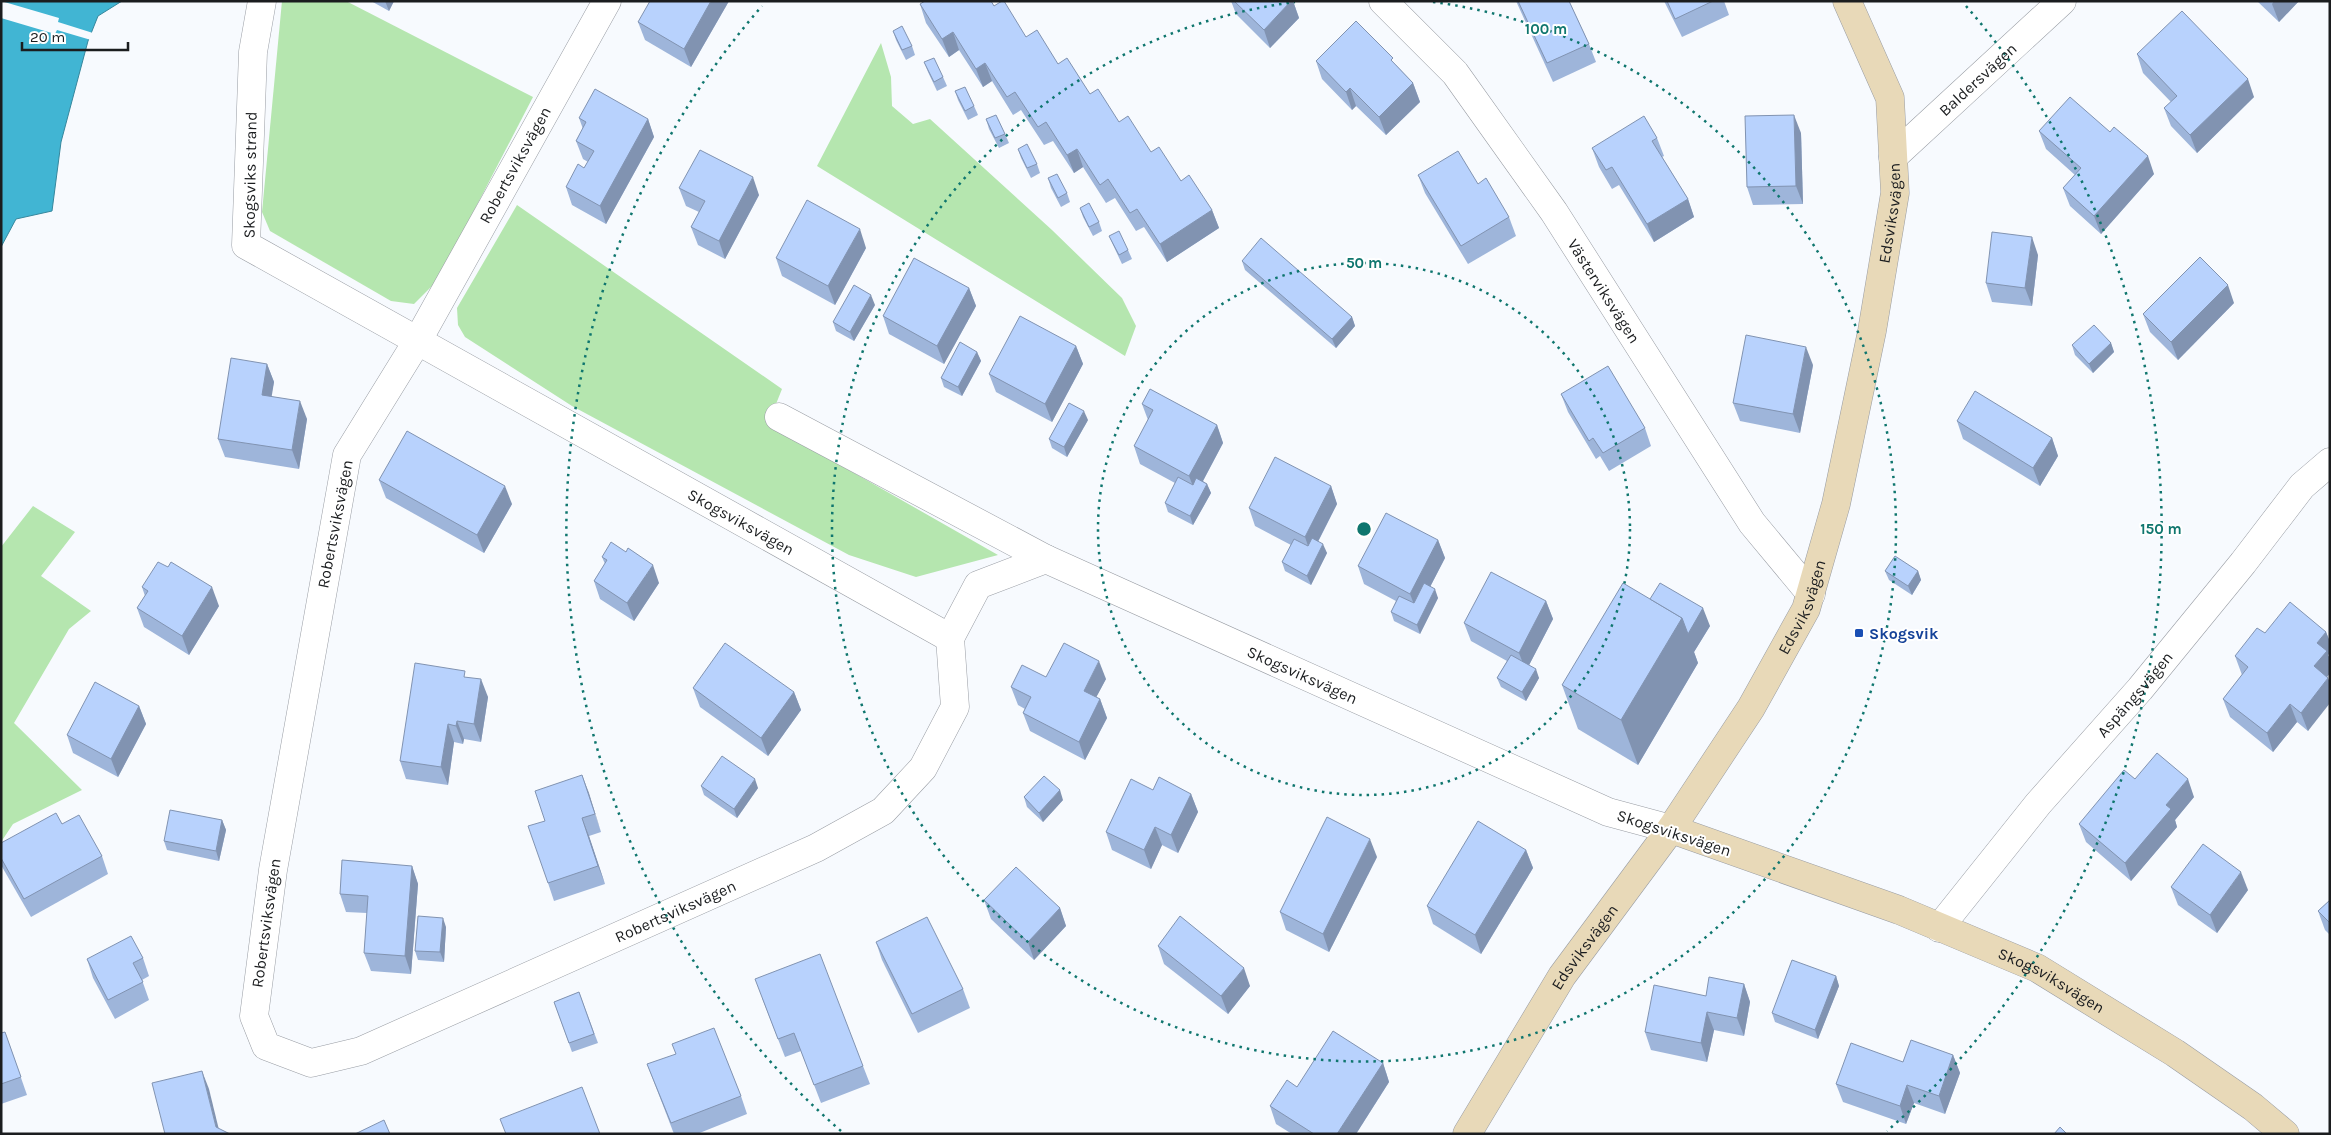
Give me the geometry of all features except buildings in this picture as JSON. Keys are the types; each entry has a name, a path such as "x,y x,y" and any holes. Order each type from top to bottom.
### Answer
{"street":[{"name":"Skogsviks strand","path":"262,1 254,52 246,245 418,340"},
{"name":"Robertsviksvägen","path":"607,1 418,340 347,455 273,870 254,1016 266,1046 311,1063 361,1051 816,848 883,811 922,768 955,707 950,638"},
{"name":"Västerviksvägen","path":"1383,1 1455,73 1554,212 1752,523 1811,594"},
{"name":"Edsviksvägen","path":"1467,1134 1562,976 1670,829 1751,708 1806,609 1836,504 1872,330 1895,193 1890,98 1848,1"},
{"name":"Baldersvägen","path":"1893,157 2062,1"},
{"name":"Skogsviksvägen","path":"418,340 950,638"},
{"name":"Skogsviksvägen","path":"779,417 1046,559 1608,812 1670,829 1899,910 2037,968 2175,1053 2253,1107 2285,1134"},
{"name":"Aspängsvägen","path":"1939,928 2038,804 2146,682 2243,563 2302,486 2330,462"},
{"path":"950,638 978,584 1046,559"}],"green space":[{"path":"282,1 346,1 533,97 438,280 414,304 391,301 270,231 262,212"},
{"path":"881,43 891,77 892,106 913,124 930,119 1052,230 1122,298 1136,326 1125,356 817,166"},
{"path":"517,205 782,389 768,424 998,555 916,577 849,555 572,406 465,337 458,325 457,308"},
{"path":"33,506 75,532 41,576 91,611 69,629 14,723 82,790 13,824 1,842 1,547"}],"water":[{"path":"1,1 122,1 98,16 88,41 61,142 52,211 16,219 1,247"}],"pier":[{"path":"1,1 59,18 58,22 93,33 91,40 57,30 55,34 1,18"}],"place":[{"name":"Skogsvik","path":"1859,633"}]}
